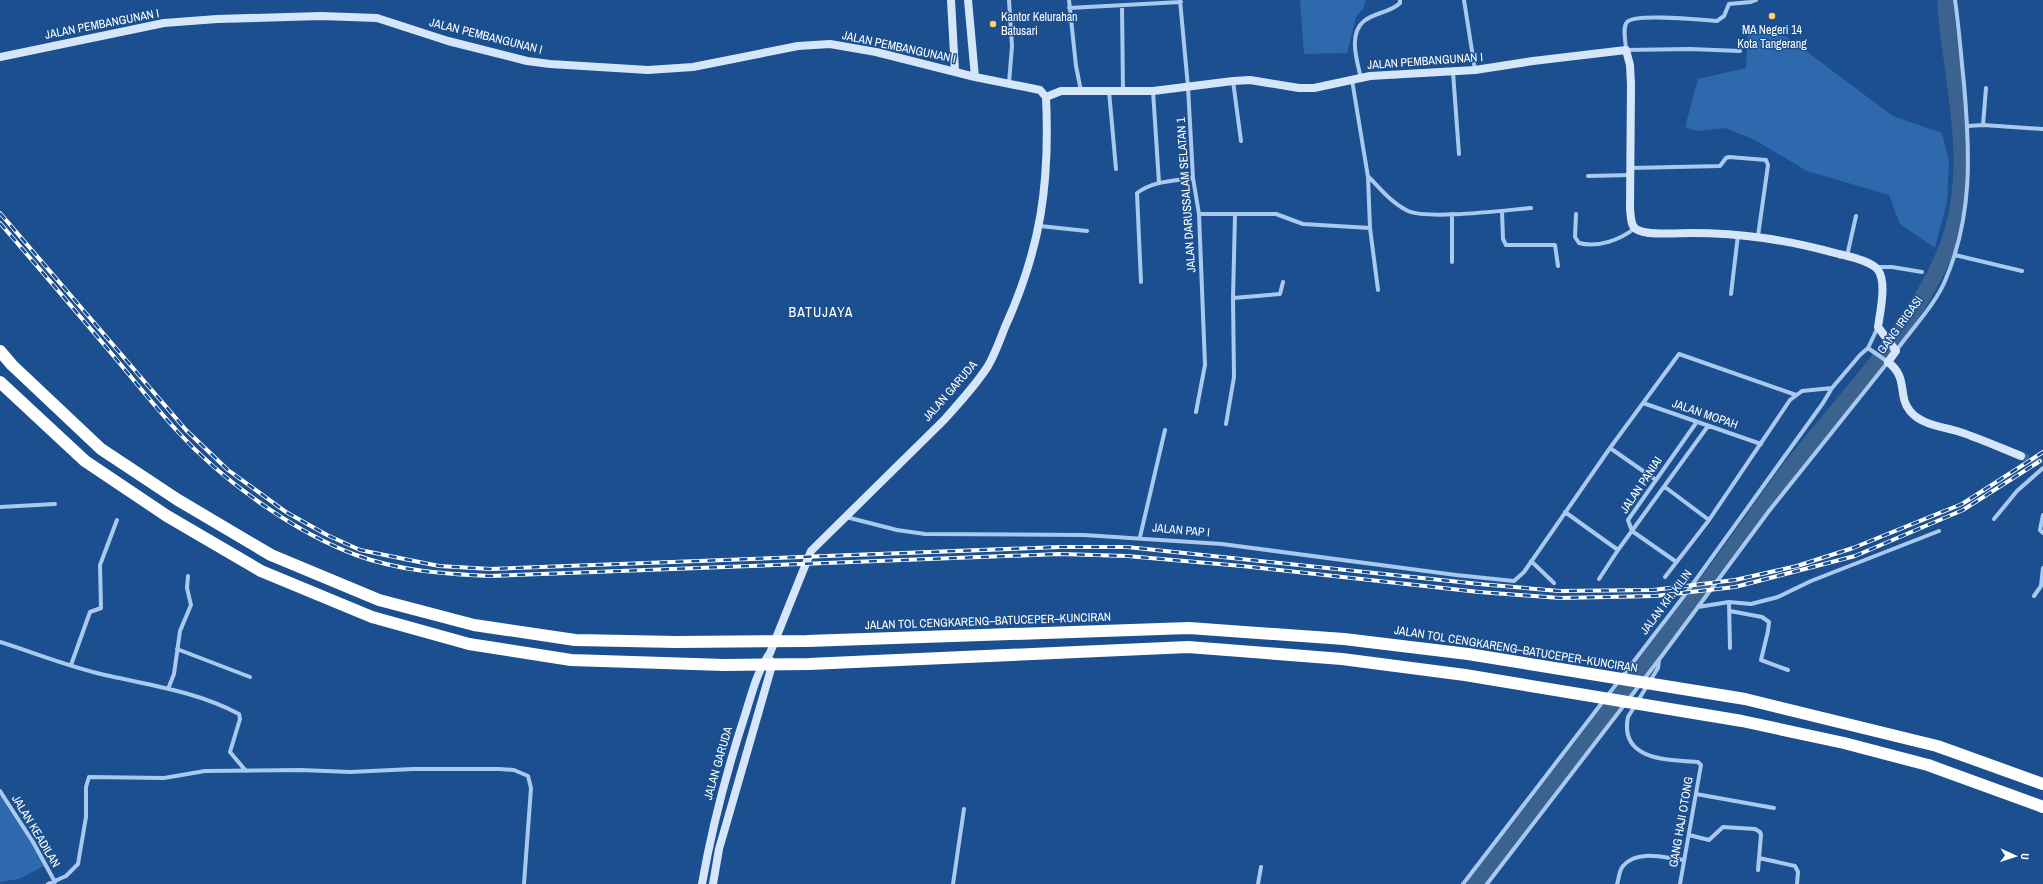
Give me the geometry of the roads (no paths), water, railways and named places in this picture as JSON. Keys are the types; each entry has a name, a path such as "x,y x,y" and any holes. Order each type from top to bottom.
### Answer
{"highway":[{"name":"JALAN TOL CENGKARENG–BATUCEPER–KUNCIRAN","path":"0,351 12,365 101,448 178,500 271,555 379,600 474,626 575,640 723,642 807,641 1189,628 1344,639 1468,654 1745,699 1937,746 2043,784"},
{"path":"0,382 86,461 167,516 261,571 372,617 469,644 571,660 724,666 810,664 1188,647 1342,659 1465,675 1742,721 1844,743 1928,765 2043,806"}],"street":[{"path":"951,0 955,71"},
{"path":"968,0 975,76"},
{"path":"1009,0 1012,46 1009,83"},
{"path":"1068,0 1076,66 1081,91"},
{"path":"1361,78 1355,54 1357,32 1364,21 1394,9 1400,3 1400,0"},
{"path":"1464,0 1475,70"},
{"path":"1756,0 1751,2 1729,4 1724,16 1717,20 1644,17 1631,19 1626,23 1626,50 1630,65 1631,84 1630,209 1632,223 1635,228 1641,231 1662,234 1758,236 1798,242 1847,256 1874,267 1892,266 1922,272"},
{"name":"GANG IRIGASI","path":"1697,607 1769,512 1896,350 1945,283 1955,255 1966,212 1969,180 1968,126 1955,0"},
{"path":"1069,8 1122,6 1181,1"},
{"name":"JALAN DARUSSALAM SELATAN 1","path":"1181,1 1193,178 1199,214 1205,365 1196,412"},
{"path":"1122,6 1123,91"},
{"name":"JALAN PEMBANGUNAN I","path":"0,57 164,23 217,19 321,16 377,18 448,41 527,61 550,64 648,70 693,67 798,46 830,44 876,52 1040,90 1046,98 1060,91 1153,90 1188,87 1233,80 1250,80 1299,88 1314,88 1352,79 1388,74 1475,70 1533,60 1626,50"},
{"path":"1626,50 1690,49 1740,51"},
{"path":"1453,72 1459,154"},
{"path":"1352,79 1368,177 1370,228 1378,290"},
{"path":"1233,80 1242,141"},
{"path":"1983,125 1986,88"},
{"path":"1153,90 1159,183"},
{"path":"1109,91 1116,169"},
{"name":"JALAN GARUDA","path":"702,884 708,846 736,743 761,666 770,653 811,551 944,420 988,366 1019,294 1040,226 1045,192 1048,148 1046,98"},
{"path":"1968,126 1983,125 2043,129"},
{"path":"1588,176 1631,171 1720,166 1726,158 1729,157 1766,160 1768,165 1758,236"},
{"path":"1368,177 1397,205 1410,212 1423,214 1452,214 1531,208"},
{"path":"1141,282 1137,193 1144,188 1159,183 1193,178"},
{"path":"1502,211 1502,239 1506,245 1555,245 1558,266"},
{"path":"1199,214 1276,214 1303,224 1370,228"},
{"path":"1452,214 1452,262"},
{"path":"1576,214 1575,237 1579,243 1609,242 1626,236 1635,228"},
{"path":"1226,424 1234,377 1233,298 1235,215"},
{"path":"1847,256 1856,216"},
{"path":"1040,226 1087,230"},
{"path":"1731,294 1738,235"},
{"path":"1955,255 2022,271"},
{"path":"1874,267 1881,276 1882,283 1878,327 1896,350"},
{"path":"1233,298 1280,294 1283,282"},
{"name":"JALAN KH. KILIN","path":"1463,884 1687,592 1823,403 1832,388 1860,354 1868,348 1878,327"},
{"path":"1868,348 1887,361 1898,371 1906,405 1910,412 1921,419 1960,432 2021,456"},
{"path":"1554,583 1531,561 1610,448 1679,354 1796,395"},
{"path":"1665,577 1675,561 1709,520 1786,405 1802,391 1832,388"},
{"name":"JALAN MOPAH","path":"1643,403 1696,423 1760,444"},
{"name":"JALAN PANIAI","path":"1632,531 1628,520 1696,423"},
{"name":"JALAN PANIAI","path":"1632,531 1708,426"},
{"path":"1140,537 1165,430"},
{"path":"1610,448 1656,480"},
{"path":"1994,519 2017,491 2043,468"},
{"path":"1665,487 1709,520"},
{"path":"0,507 56,504"},
{"path":"1565,512 1618,550"},
{"path":"2043,515 2040,530 2043,533"},
{"name":"JALAN PAP I","path":"846,517 897,530 925,534 1084,535 1140,537 1222,544 1514,581 1524,572 1531,561"},
{"path":"71,665 90,612 101,608 100,565 117,520"},
{"path":"1599,579 1632,531 1675,561"},
{"path":"1487,884 1659,660 1697,607 1729,602 1751,604 1778,597 1811,581 1939,531"},
{"path":"2034,596 2041,586 2043,568"},
{"path":"168,689 174,674 180,631 191,605 187,588 188,576"},
{"path":"1729,602 1730,648"},
{"path":"1730,611 1762,617 1768,622 1768,631 1761,660 1788,670"},
{"path":"0,642 71,665 168,689 228,708 239,714 240,719 230,752 246,771"},
{"path":"177,649 250,677"},
{"name":"JALAN GARUDA","path":"713,884 719,849 771,669 770,653"},
{"name":"GANG HAJI OTONG","path":"1659,660 1658,668 1628,717 1628,735 1634,746 1649,757 1700,764 1702,767 1680,884"},
{"path":"736,743 748,747"},
{"path":"48,884 66,876 78,864 86,817 86,787 89,777 164,778 204,771 499,769 514,770 528,776 531,788 524,884"},
{"name":"JALAN KEADILAN","path":"0,791 33,842 55,882"},
{"path":"1696,794 1774,808"},
{"path":"953,884 964,808"},
{"path":"1689,835 1709,840 1723,827 1755,829 1760,832 1761,835 1758,870"},
{"path":"708,846 719,849"},
{"path":"1617,884 1622,867 1632,858 1640,856 1684,860"},
{"path":"1759,858 1795,866 1798,872 1797,884"},
{"path":"1258,884 1261,867"}],"waterway":[{"path":"1475,884 1685,611 1774,489 1885,351 1907,321 1926,291 1942,260 1953,229 1959,201 1961,172 1959,114 1945,0"}],"tunnel":[{"path":"2021,456 2043,464"}],"railway":[{"path":"0,213 186,430 228,470 286,512 327,535 360,550 439,566 491,569 1060,547 1127,547 1559,591 1653,590 1735,580 1797,566 1853,548 1962,504 2043,452"},
{"path":"0,223 152,403 178,432 216,469 284,519 332,545 356,555 389,565 422,571 490,576 1060,554 1127,556 1242,566 1479,592 1560,598 1655,596 1735,587 1855,556 1963,510 2040,461"}],"place":[{"name":"MA Negeri 14 Kota Tangerang","path":"1772,16"},
{"name":"Kantor Kelurahan Batusari","path":"993,24"}],"district":[{"name":"BATUJAYA","path":"821,312"}]}
